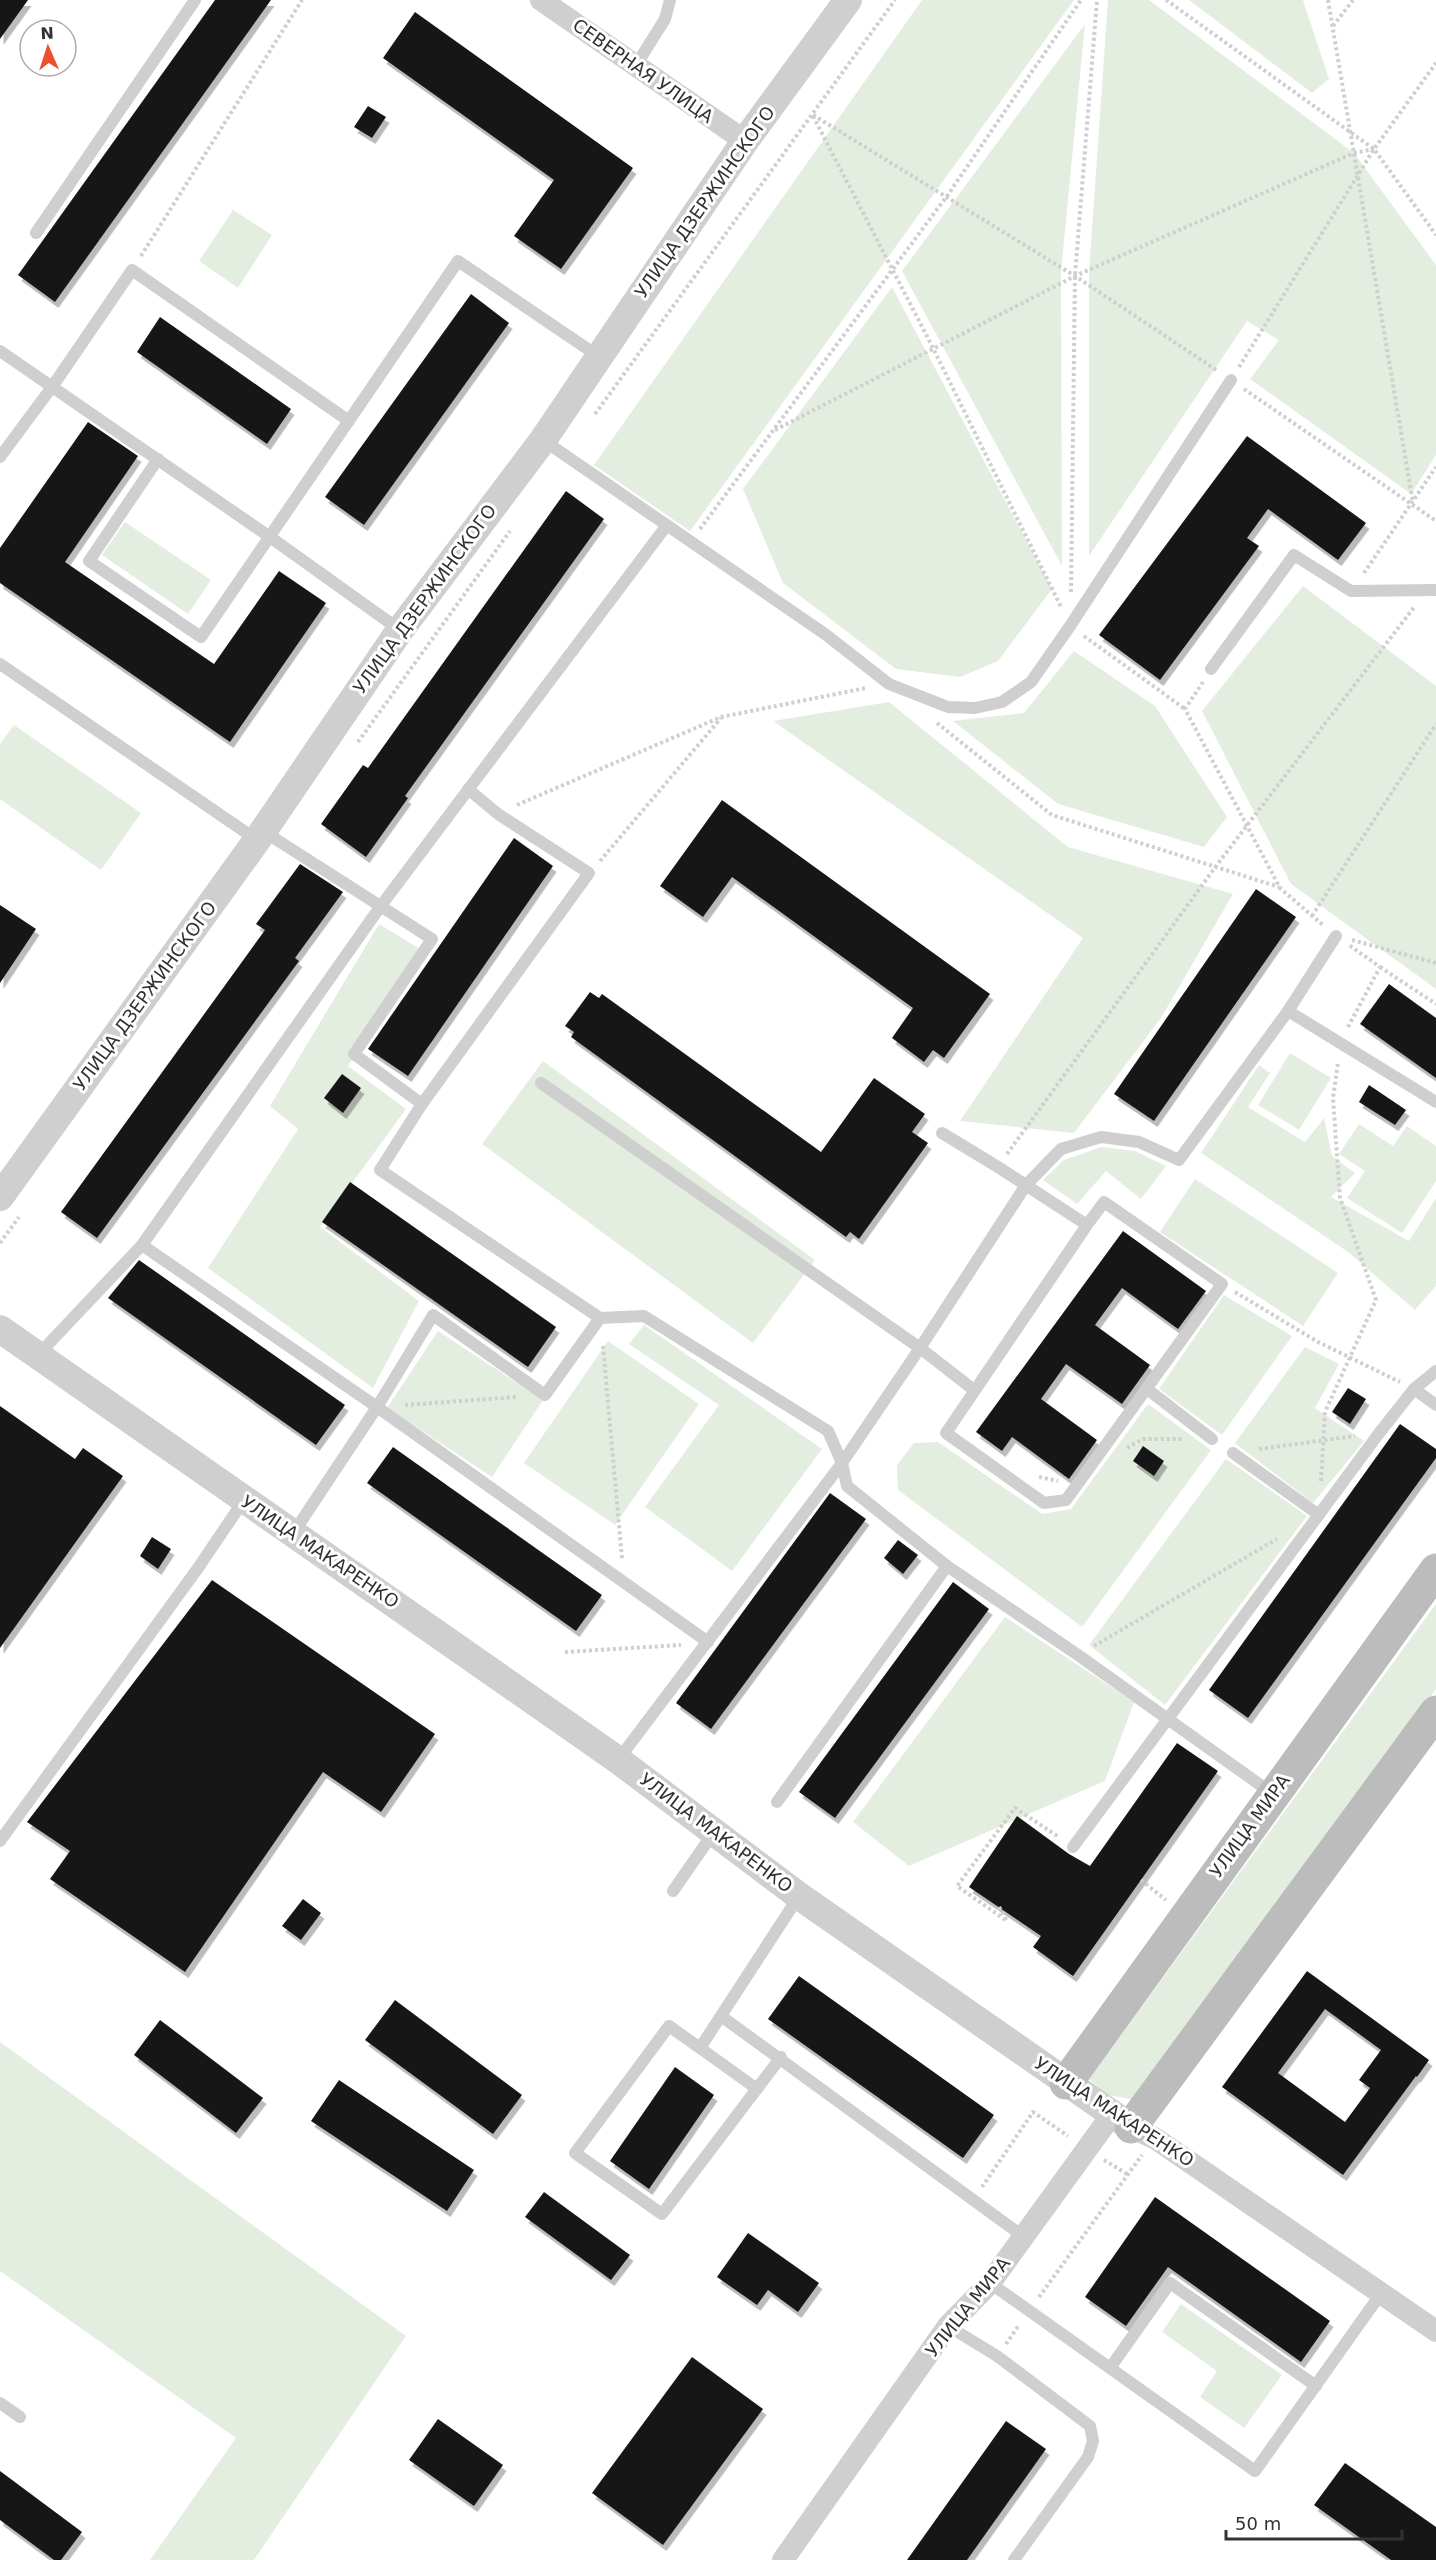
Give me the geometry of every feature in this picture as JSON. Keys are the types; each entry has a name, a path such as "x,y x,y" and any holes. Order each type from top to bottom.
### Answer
{"main road":[{"name":"УЛИЦА МИРА","path":"1066,2083 1436,1570"},
{"name":"УЛИЦА МИРА","path":"1131,2129 1436,1712"}],"street":[{"name":"СЕВЕРНАЯ УЛИЦА","path":"541,0 746,141"},
{"name":"УЛИЦА ДЗЕРЖИНСКОГО","path":"10,1205 400,630 543,440 746,141 848,0"},
{"name":"УЛИЦА МАКАРЕНКО","path":"0,1329 164,1441 244,1500 294,1532 618,1760 800,1896 1131,2129 1155,2139 1436,2331"},
{"name":"УЛИЦА МИРА","path":"783,2560 948,2326 990,2283 1024,2237 1131,2129"}],"lane":[{"path":"36,233 195,0"},
{"path":"635,66 666,19 670,0"},
{"path":"158,459 88,561 201,637 458,261 598,356"},
{"path":"0,457 52,387 132,270 349,421"},
{"path":"0,351 270,537 400,630"},
{"path":"543,440 825,634 889,684 948,707 975,708 1002,702 1031,682 1231,380"},
{"path":"38,1355 142,1245 380,907 667,525"},
{"path":"1211,669 1294,555 1351,591 1431,591"},
{"path":"0,664 260,835 432,939 354,1054 422,1104"},
{"path":"468,789 498,814 590,873 422,1104 380,1170 600,1318 644,1316 828,1431 842,1463 847,1486 948,1566 1274,1794"},
{"path":"618,1760 842,1463 1026,1185 1061,1149 1101,1137 1139,1143 1179,1160 1288,1011 1336,936"},
{"path":"1288,1011 1436,1102"},
{"path":"541,1083 920,1348 974,1390"},
{"path":"942,1133 1086,1225"},
{"path":"1104,1202 1222,1284 1066,1500 1044,1503 946,1433 1086,1225 1104,1202"},
{"path":"142,1245 377,1407 708,1642"},
{"path":"294,1532 377,1407 433,1315 545,1395 600,1318"},
{"path":"1073,1846 1380,1432 1414,1389 1436,1371"},
{"path":"1147,1389 1212,1439"},
{"path":"1414,1389 1436,1405"},
{"path":"1233,1453 1319,1515"},
{"path":"0,1840 191,1577 244,1500"},
{"path":"777,1802 948,1566"},
{"path":"674,1891 714,1831"},
{"path":"700,2048 800,1896"},
{"path":"721,2016 781,2057 1024,2237"},
{"path":"758,2089 669,2026 575,2153 662,2214 758,2089 781,2057"},
{"path":"990,2283 1255,2471 1382,2292"},
{"path":"1110,2368 1170,2283 1316,2386"},
{"path":"948,2326 997,2356 1090,2426 1093,2441 1088,2457 1014,2560"},
{"path":"0,2403 20,2417"}],"path":[{"path":"132,270 302,0"},
{"path":"592,417 895,0"},
{"path":"690,542 947,196 1081,0"},
{"path":"1070,626 1075,276 1097,0"},
{"path":"1166,0 1374,149 1436,235"},
{"path":"1328,0 1413,504"},
{"path":"1333,26 1353,0"},
{"path":"1231,380 1374,149 1436,63"},
{"path":"813,115 1075,276 1436,521"},
{"path":"813,115 933,348 1070,626 1185,709 1280,888 1312,916 1436,724"},
{"path":"773,432 1075,276 1354,153 1374,149"},
{"path":"1351,591 1436,468"},
{"path":"355,747 516,523"},
{"path":"998,1167 1216,866 1431,591"},
{"path":"1185,709 1211,669"},
{"path":"498,814 721,717 889,684"},
{"path":"590,873 721,717"},
{"path":"934,720 1052,815 1280,888"},
{"path":"1336,936 1436,963"},
{"path":"1336,936 1436,1004"},
{"path":"1319,1515 1325,1412 1376,1300 1340,1198 1333,1098 1340,1041 1380,967"},
{"path":"0,1243 10,1205"},
{"path":"1222,1284 1318,1342 1414,1389"},
{"path":"600,1318 624,1582"},
{"path":"377,1407 545,1395"},
{"path":"1233,1453 1380,1432"},
{"path":"1125,1449 1143,1439 1212,1439"},
{"path":"1078,1655 1279,1539"},
{"path":"565,1652 652,1649 708,1642"},
{"path":"999,1907 1007,1921 957,1886 1015,1808 1073,1846"},
{"path":"1141,1880 1173,1906"},
{"path":"974,2200 1033,2112"},
{"path":"997,2356 1029,2311 1131,2129"}],"green space":[{"path":"922,0 1074,0 690,531 594,465"},
{"path":"1108,0 1149,0 1354,153 1436,265 1436,455 1411,494 1250,379 1279,340 1247,321 1089,556 1089,272"},
{"path":"1189,0 1303,0 1329,79 1312,93"},
{"path":"1085,24 1061,272 1062,566 902,271"},
{"path":"233,210 272,235 238,288 199,261"},
{"path":"892,287 1052,589 998,661 960,677 896,669 783,583 743,489"},
{"path":"125,522 211,580 188,614 102,555"},
{"path":"1303,586 1436,686 1436,989 1291,884 1202,711"},
{"path":"1074,651 1155,706 1227,817 1204,847 1058,804 953,721 1024,713"},
{"path":"889,702 1068,847 1233,894 1161,1018 1074,1133 960,1121 1083,938 773,721"},
{"path":"14,725 141,813 101,870 0,799 0,744"},
{"path":"379,924 420,949 348,1066 406,1109 320,1227 419,1301 373,1388 208,1268 298,1129 270,1106"},
{"path":"1290,1053 1331,1078 1299,1130 1258,1105"},
{"path":"543,1061 815,1260 753,1343 482,1144"},
{"path":"1259,1065 1270,1073 1248,1107 1305,1142 1324,1118 1332,1156 1355,1173 1331,1197 1409,1241 1436,1198 1436,1286 1415,1310 1348,1252 1201,1153"},
{"path":"1359,1124 1393,1146 1407,1126 1436,1146 1436,1181 1402,1233 1347,1198 1365,1171 1339,1154"},
{"path":"1101,1147 1135,1151 1166,1166 1141,1199 1106,1171 1077,1204 1043,1180 1064,1160"},
{"path":"1195,1179 1338,1273 1303,1326 1160,1232"},
{"path":"1224,1295 1292,1336 1222,1435 1159,1389"},
{"path":"644,1325 822,1449 732,1571 645,1507 719,1405 629,1344"},
{"path":"438,1331 543,1400 492,1477 387,1408"},
{"path":"608,1341 699,1404 615,1525 524,1463"},
{"path":"1305,1347 1339,1364 1315,1408 1364,1441 1313,1503 1235,1443"},
{"path":"1148,1404 1211,1450 1082,1627 898,1490 897,1465 914,1443 938,1442 1042,1514 1071,1509"},
{"path":"1226,1459 1307,1516 1165,1705 1089,1645"},
{"path":"1436,1604 1436,1689 1136,2100 1108,2095 1089,2079"},
{"path":"1005,1617 1134,1702 1105,1781 909,1866 853,1822"},
{"path":"0,2042 406,2336 254,2560 150,2560 236,2438 0,2271"},
{"path":"1181,2304 1282,2375 1244,2428 1200,2397 1217,2371 1162,2332"}],"building":[{"path":"0,0 28,0 0,39"},
{"path":"215,0 271,0 55,302 18,275"},
{"path":"415,12 633,168 561,269 514,236 554,180 383,58"},
{"path":"368,106 386,117 372,138 354,127"},
{"path":"471,294 509,323 364,525 325,497"},
{"path":"160,317 291,409 267,444 137,352"},
{"path":"88,422 138,456 65,562 214,664 279,571 326,603 230,742 0,583 0,548"},
{"path":"1247,436 1366,523 1338,560 1268,509 1247,538 1259,546 1160,680 1099,635"},
{"path":"566,491 604,519 405,796 408,798 366,857 321,824 363,765 368,768"},
{"path":"722,800 990,994 944,1058 933,1050 924,1062 892,1038 913,1008 732,877 703,917 660,886"},
{"path":"514,838 553,866 408,1076 368,1049"},
{"path":"300,864 343,892 295,958 299,961 97,1238 61,1212 265,930 256,924"},
{"path":"1256,889 1296,917 1154,1121 1114,1094"},
{"path":"0,905 36,929 0,983"},
{"path":"1389,984 1436,1018 1436,1078 1360,1024"},
{"path":"590,992 599,998 602,994 821,1152 874,1078 925,1114 912,1132 928,1143 859,1239 850,1232 846,1237 571,1037 574,1032 565,1026"},
{"path":"342,1074 361,1088 343,1113 324,1098"},
{"path":"1369,1085 1406,1110 1395,1125 1359,1102"},
{"path":"350,1182 556,1327 528,1367 322,1222"},
{"path":"1123,1231 1206,1291 1178,1329 1122,1288 1095,1325 1150,1365 1122,1404 1066,1364 1041,1399 1097,1440 1069,1479 1012,1437 1002,1451 976,1432"},
{"path":"139,1260 345,1405 316,1445 108,1298"},
{"path":"1348,1388 1366,1399 1350,1424 1332,1412"},
{"path":"0,1406 75,1459 83,1448 123,1476 0,1648"},
{"path":"1400,1424 1436,1449 1436,1458 1248,1718 1209,1690"},
{"path":"1143,1446 1164,1461 1154,1476 1133,1461"},
{"path":"393,1447 602,1595 576,1631 367,1483"},
{"path":"830,1493 866,1519 711,1729 676,1703"},
{"path":"152,1537 171,1549 158,1569 140,1556"},
{"path":"898,1540 918,1555 903,1574 884,1558"},
{"path":"212,1580 435,1734 381,1812 323,1772 185,1972 50,1879 70,1851 27,1822"},
{"path":"953,1582 989,1609 835,1818 799,1792"},
{"path":"1177,1743 1218,1771 1073,1976 1033,1947 1041,1936 969,1887 1017,1816 1069,1854 1090,1866"},
{"path":"303,1899 321,1913 301,1940 282,1926"},
{"path":"1307,1971 1429,2060 1343,2175 1222,2087","holes":["1325,2009 1381,2050 1359,2080 1370,2088 1345,2122 1278,2073"]},
{"path":"799,1976 994,2115 963,2158 768,2019"},
{"path":"395,2000 522,2095 493,2134 365,2040"},
{"path":"160,2020 263,2098 236,2133 134,2055"},
{"path":"675,2067 714,2095 649,2189 610,2161"},
{"path":"339,2080 474,2170 447,2211 311,2121"},
{"path":"544,2192 630,2255 611,2280 525,2217"},
{"path":"1155,2197 1330,2321 1301,2362 1168,2267 1126,2326 1085,2297"},
{"path":"748,2233 819,2283 798,2312 768,2290 757,2305 717,2277"},
{"path":"692,2357 763,2409 663,2545 592,2493"},
{"path":"438,2419 503,2465 474,2506 409,2460"},
{"path":"1006,2421 1046,2449 967,2560 907,2560"},
{"path":"1345,2463 1436,2527 1436,2560 1391,2560 1314,2505"},
{"path":"0,2471 82,2532 61,2560 54,2560 0,2520"}]}
